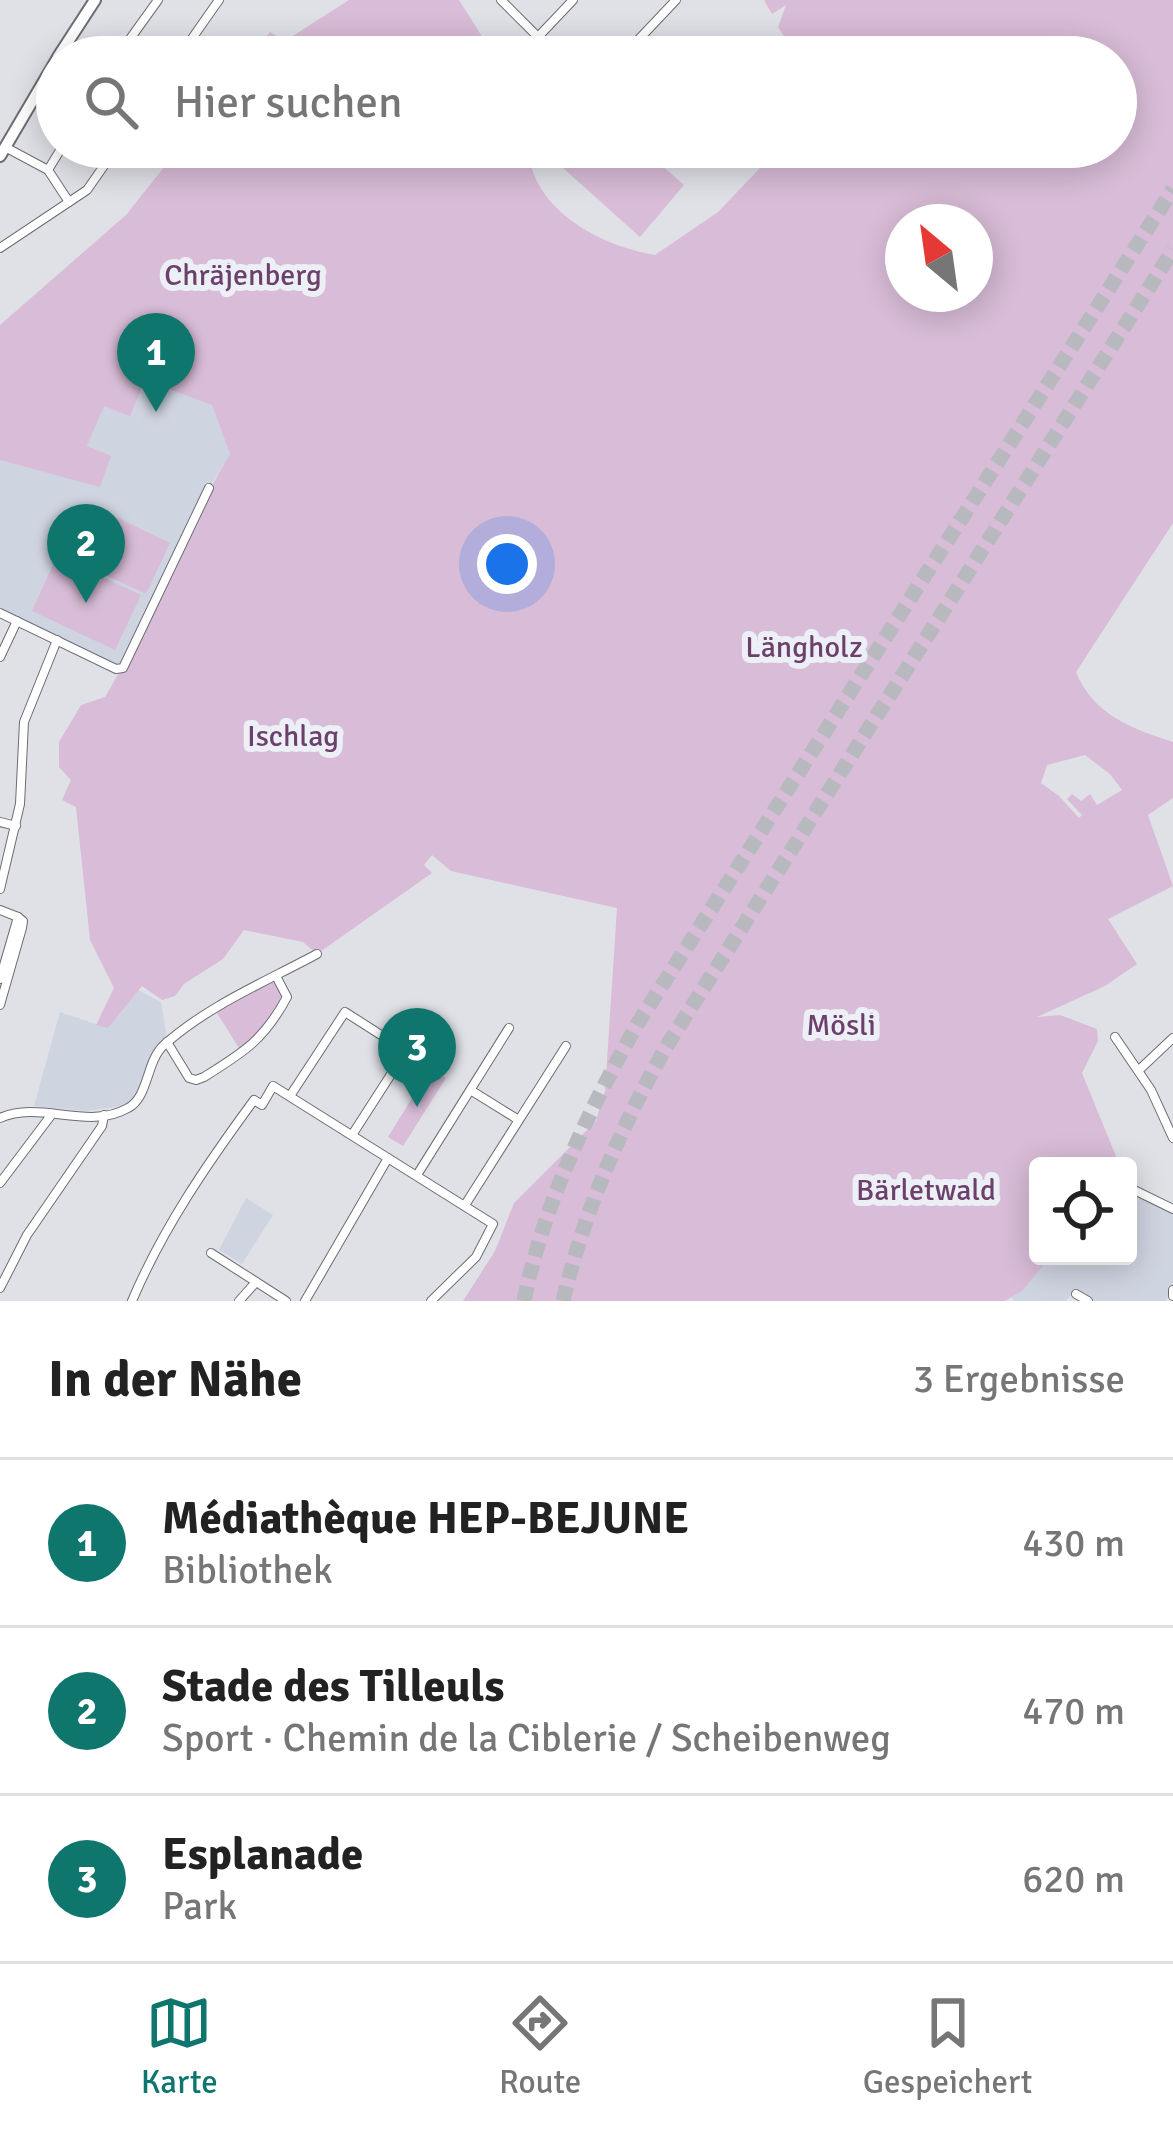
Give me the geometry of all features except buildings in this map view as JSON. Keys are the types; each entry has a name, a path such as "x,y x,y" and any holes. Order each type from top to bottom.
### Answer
{"main road":[{"path":"72,36 94,0"},
{"path":"3,151 36,95"}],"street":[{"path":"132,36 158,0"},
{"path":"194,36 219,0"},
{"path":"502,0 537,36"},
{"path":"539,36 573,0"},
{"path":"642,36 676,0"},
{"path":"3,151 36,165"},
{"path":"43,168 69,202"},
{"path":"0,248 69,202 105,168"},
{"path":"0,613 116,669 123,668 209,488"},
{"path":"0,657 17,621"},
{"path":"0,889 16,826 24,722 57,640"},
{"path":"0,822 16,826"},
{"path":"0,910 23,921 0,1005"},
{"path":"0,979 18,917"},
{"path":"0,1118 19,1112 104,1115 136,1103 153,1057 167,1042 200,1017 317,954"},
{"path":"167,1042 189,1078 204,1077 266,1033 287,997 277,976"},
{"path":"290,1096 345,1012 406,1051 352,1136"},
{"path":"417,1175 509,1028"},
{"path":"1115,1036 1139,1070 1173,1138"},
{"path":"1139,1070 1173,1038"},
{"path":"465,1204 566,1046"},
{"path":"132,1301 206,1166 254,1100 262,1105 273,1087 493,1223 476,1257 430,1301"},
{"path":"472,1091 518,1120"},
{"path":"0,1183 52,1114"},
{"path":"0,1288 27,1235 102,1126 104,1115"},
{"path":"305,1301 388,1158"},
{"path":"1137,1191 1173,1209"},
{"path":"211,1252 286,1301"},
{"path":"238,1301 256,1282"},
{"path":"1076,1294 1088,1301"}],"shaded area":[{"path":"145,380 212,404 230,454 123,668 0,613 0,460 100,486 87,446 104,405"},
{"path":"138,990 161,1002 167,1039 150,1056 134,1101 86,1111 34,1106 60,1012 108,1028"},
{"path":"1137,1191 1173,1209 1173,1290 1165,1301 1088,1301 1072,1293 1066,1301 1014,1301 1012,1297 1042,1265 1137,1265"},
{"path":"246,1198 273,1215 242,1264 219,1250"}],"green space":[{"path":"349,0 459,0 482,36 293,36"},
{"path":"764,0 1173,0 1173,523 1076,672 1104,710 1173,742 1173,798 1148,815 1173,886 1108,919 1137,964 1105,986 1037,1017 1060,1015 1097,1029 1098,1041 1082,1073 1116,1157 1029,1157 1029,1265 1044,1265 1022,1291 1005,1301 463,1301 495,1251 514,1203 596,1121 605,1091 617,908 451,871 432,855 424,865 432,873 317,954 303,942 244,930 223,959 184,984 175,996 162,1000 142,986 108,1028 96,1025 114,988 90,940 76,807 62,800 71,780 59,767 59,742 81,705 105,697 230,454 212,405 145,380 130,416 104,406 87,446 111,456 100,487 0,460 0,325 126,215 163,168 532,168 542,189 572,221 613,243 655,255 718,212 760,168 1137,168 1137,36 784,36 778,27 786,5 772,14","holes":["1085,755 1122,790 1097,805 1090,794 1081,801 1072,794 1067,799 1082,815 1079,818 1041,783 1047,765"]},
{"path":"563,168 665,168 684,185 640,237"},
{"path":"93,506 170,543 146,594 68,557"},
{"path":"57,556 141,595 115,650 32,611"},
{"path":"272,980 284,994 281,1003 267,1026 241,1051 215,1010"},
{"path":"430,1069 446,1078 403,1146 388,1137"}],"tunnel":[{"path":"524,1301 543,1228 570,1158 638,1023 1173,189"},
{"path":"563,1301 606,1170 666,1047 1173,250"}],"place":[{"name":"Médiathèque HEP-BEJUNE","path":"156,412"},
{"name":"Stade des Tilleuls","path":"86,603"},
{"name":"Esplanade","path":"417,1107"}],"park label":[{"name":"Chräjenberg","path":"243,275"},
{"name":"Längholz","path":"804,647"},
{"name":"Ischlag","path":"293,736"},
{"name":"Mösli","path":"841,1025"},
{"name":"Bärletwald","path":"926,1190"}]}
